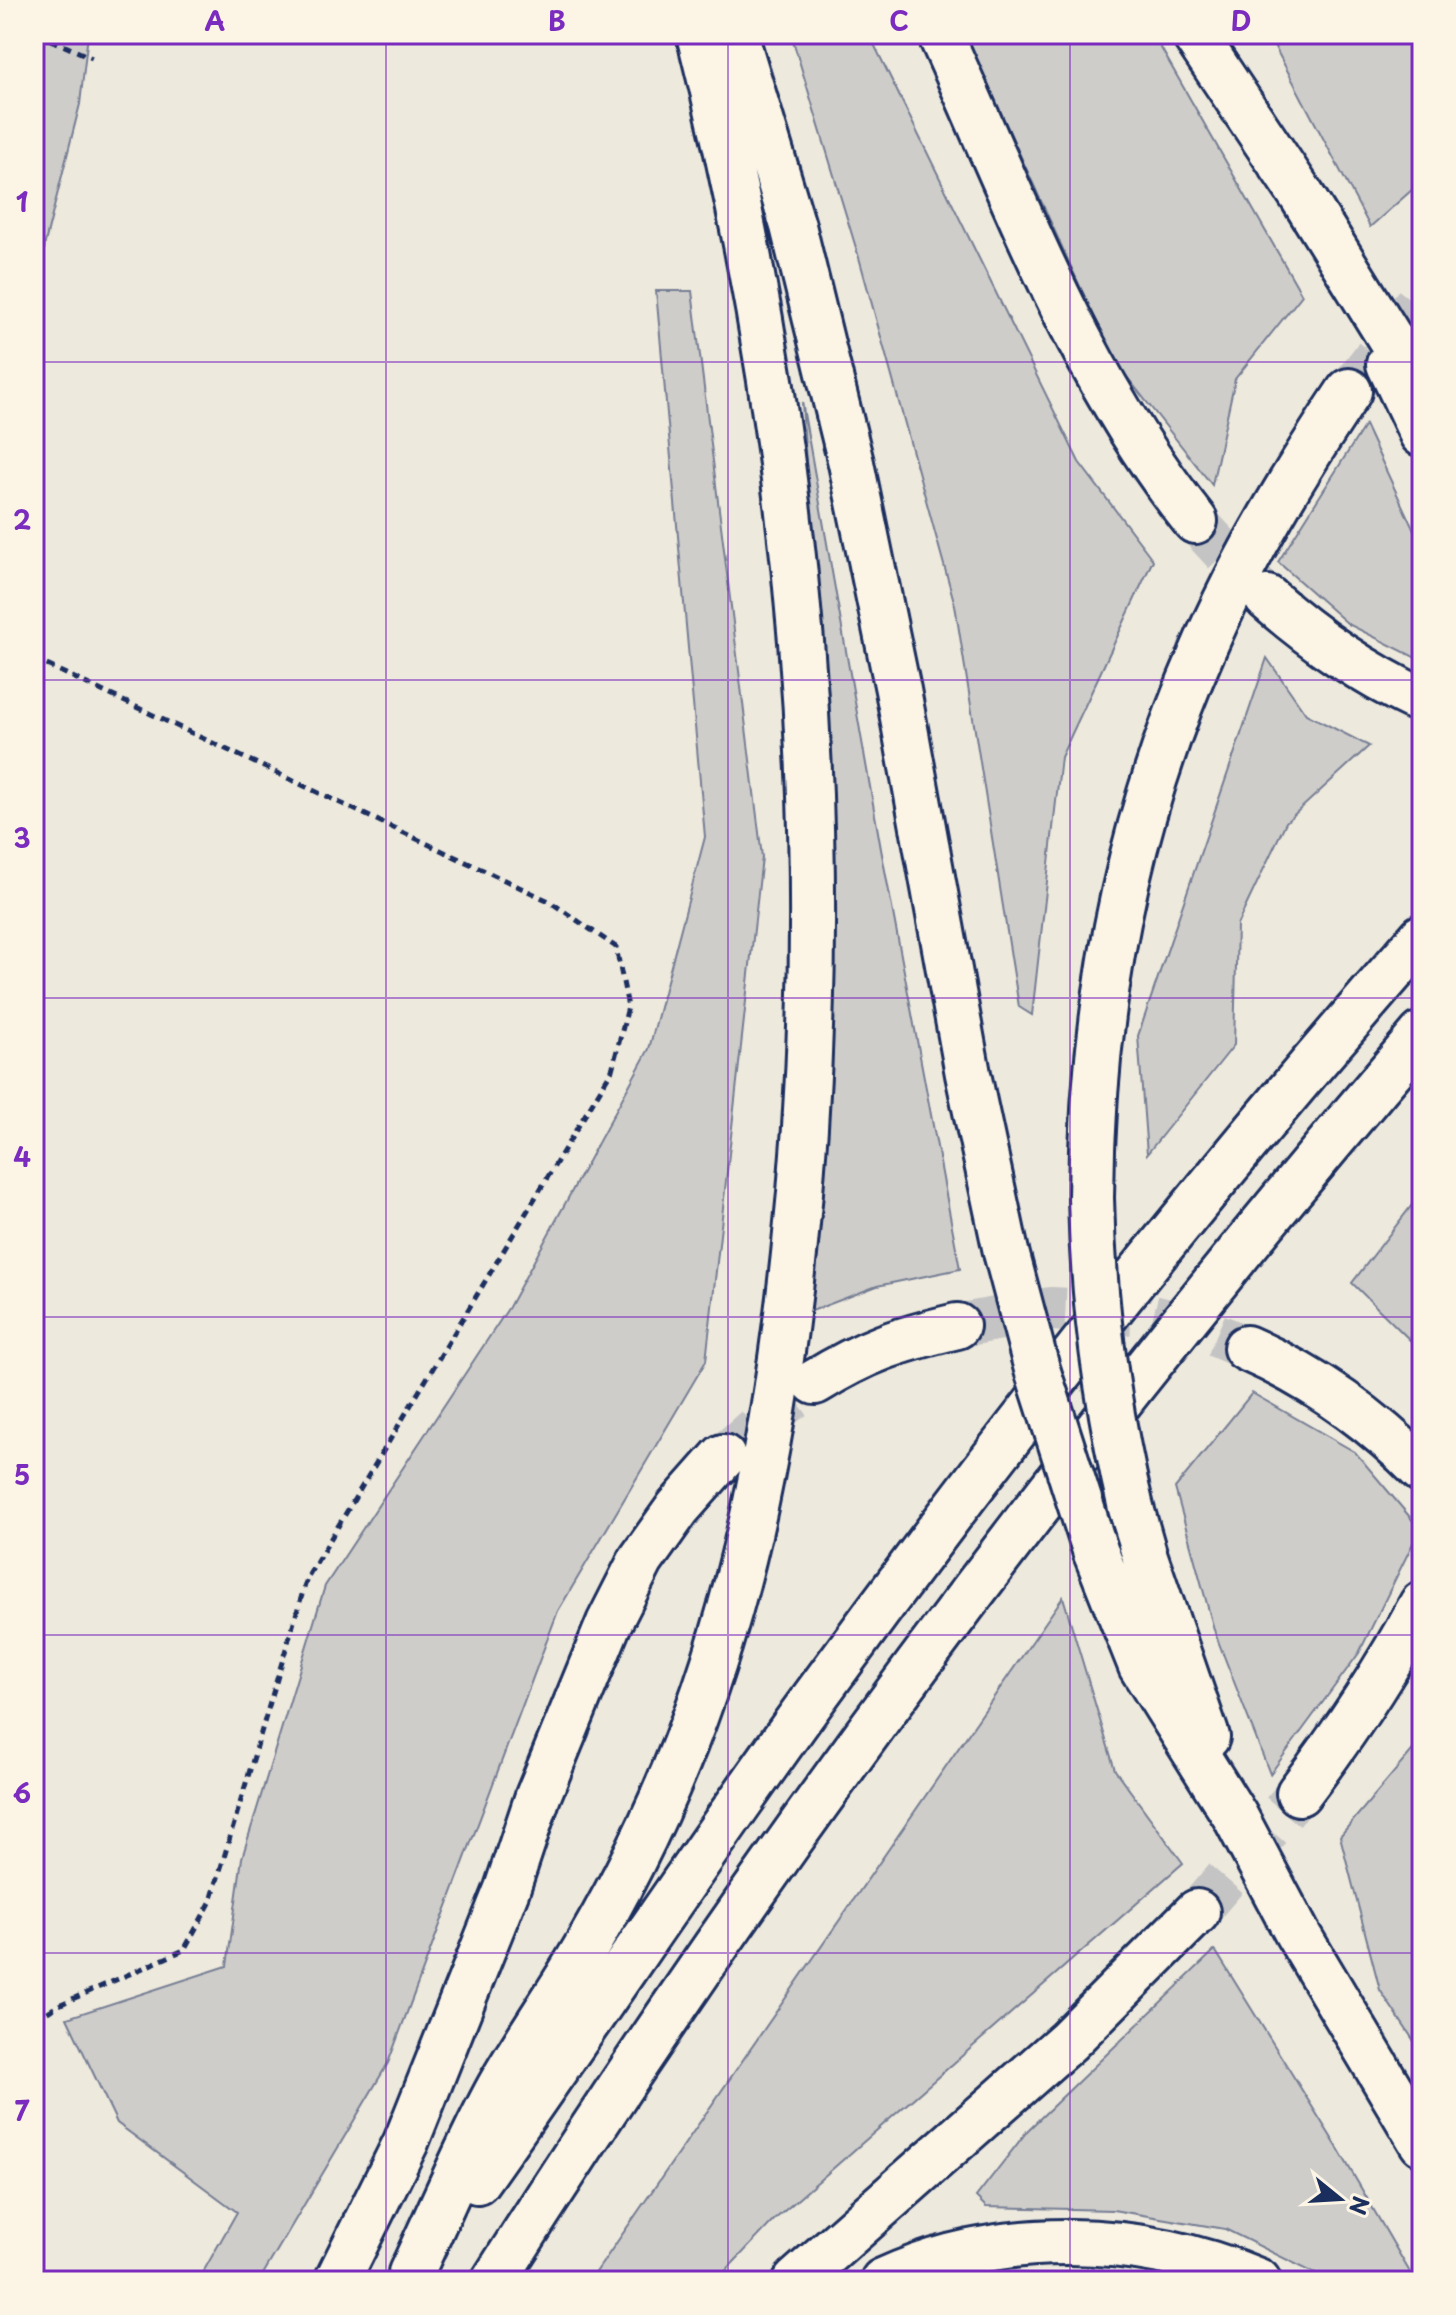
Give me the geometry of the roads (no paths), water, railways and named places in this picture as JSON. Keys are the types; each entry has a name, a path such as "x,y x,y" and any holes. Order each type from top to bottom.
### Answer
{"highway":[{"path":"408,2277 496,2093 581,1956 657,1813 707,1684 744,1558 767,1457 780,1374 803,1156 812,962 809,778 801,626 782,448 763,330 726,143 699,34"},
{"path":"735,34 793,226 851,463 898,690 968,1074 1006,1252 1037,1369 1096,1553 1141,1666 1235,1816 1297,1933 1422,2143"},
{"path":"940,34 1078,340 1155,468 1195,521"},
{"path":"1194,34 1302,196 1422,390"},
{"path":"1347,271 1422,434"},
{"path":"1235,1816 1149,1571 1131,1508 1102,1356 1092,1253 1091,1198 1098,1046 1112,944 1135,844 1166,745 1203,649 1249,555 1299,467 1349,391"},
{"path":"1267,598 1329,649 1384,683 1422,701"},
{"path":"408,2277 738,1804 933,1537 1193,1207 1422,937"},
{"path":"494,2281 682,1996 826,1791 974,1590 1077,1454 1230,1263 1422,1034"},
{"path":"815,1382 878,1347 957,1326"},
{"path":"1246,1348 1289,1367 1336,1398 1398,1446 1422,1470"},
{"path":"337,2281 406,2142 507,1889 538,1796 609,1623 641,1560 678,1508 723,1457"},
{"path":"1299,1793 1356,1715 1397,1651 1422,1604"},
{"path":"796,2281 1056,2051 1197,1912"},
{"path":"883,2281 944,2259 980,2251 1057,2242 1097,2242 1165,2252 1258,2281"}],"tunnel":[{"path":"1349,391 1422,296"},
{"path":"1195,521 1265,596"},
{"path":"957,1326 1051,1309 1137,1313 1204,1330 1246,1348"},
{"path":"723,1457 794,1397"},
{"path":"1197,1912 1299,1793"}]}
